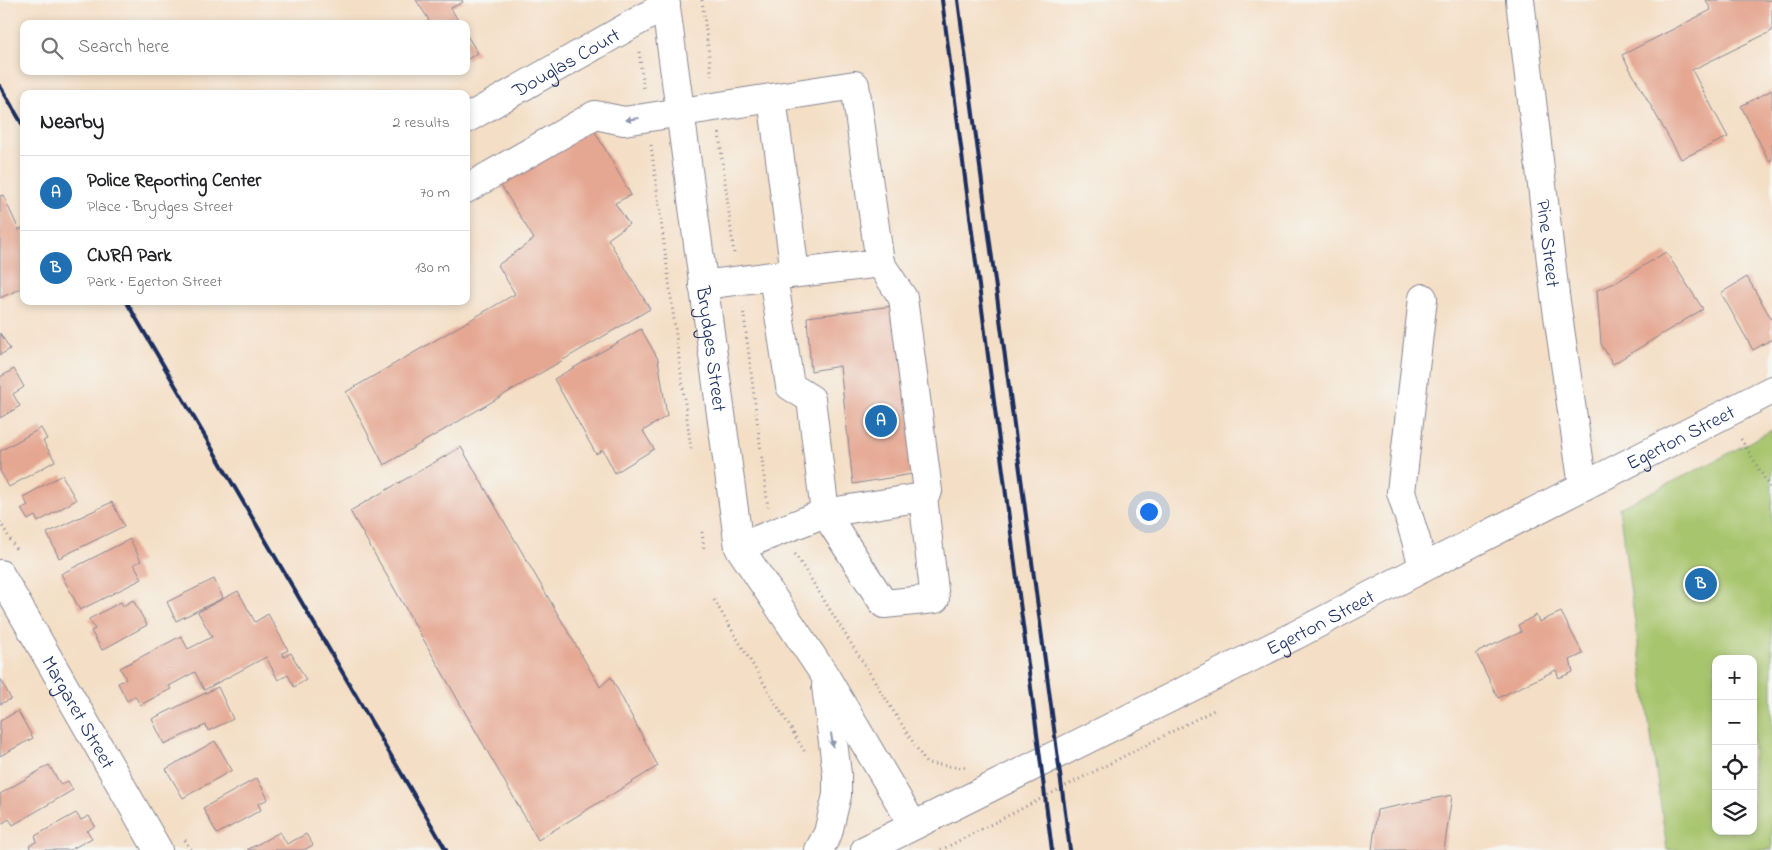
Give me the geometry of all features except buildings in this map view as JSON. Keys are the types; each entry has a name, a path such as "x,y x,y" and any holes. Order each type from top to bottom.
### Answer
{"street":[{"name":"Pine Street","path":"1520,0 1555,295 1584,486"},
{"name":"Brydges Street","path":"665,2 739,547 824,674 913,826"},
{"name":"Douglas Court","path":"470,117 665,2"},
{"path":"470,187 595,115 624,121 855,85 880,263 903,298 928,491 923,496 825,513 739,547"},
{"path":"772,98 790,386 811,399 825,513 884,604 935,599 923,496"},
{"path":"704,285 880,263"},
{"path":"1423,298 1401,492 1423,568"},
{"name":"Egerton Street","path":"865,850 1294,636 1772,390"},
{"name":"Margaret Street","path":"0,574 158,850"},
{"path":"819,850 828,833 837,788 837,774 824,674"}],"path":[{"path":"702,0 714,87"},
{"path":"639,49 644,93"},
{"path":"718,127 735,259"},
{"path":"651,140 691,449"},
{"path":"743,306 768,510"},
{"path":"1741,439 1772,491"},
{"path":"702,532 704,549"},
{"path":"791,547 926,764 962,768 971,764"},
{"path":"714,600 807,758"},
{"path":"940,850 1013,813"}],"green space":[{"path":"1772,430 1772,850 1667,850 1619,508 1711,463"}],"railway":[{"path":"942,0 1052,850"},
{"path":"958,0 1070,850"},
{"path":"0,86 20,120"},
{"path":"128,305 446,850"}],"place":[{"name":"Police Reporting Center","path":"881,421"},
{"name":"CNRA Park","path":"1701,584"}]}
